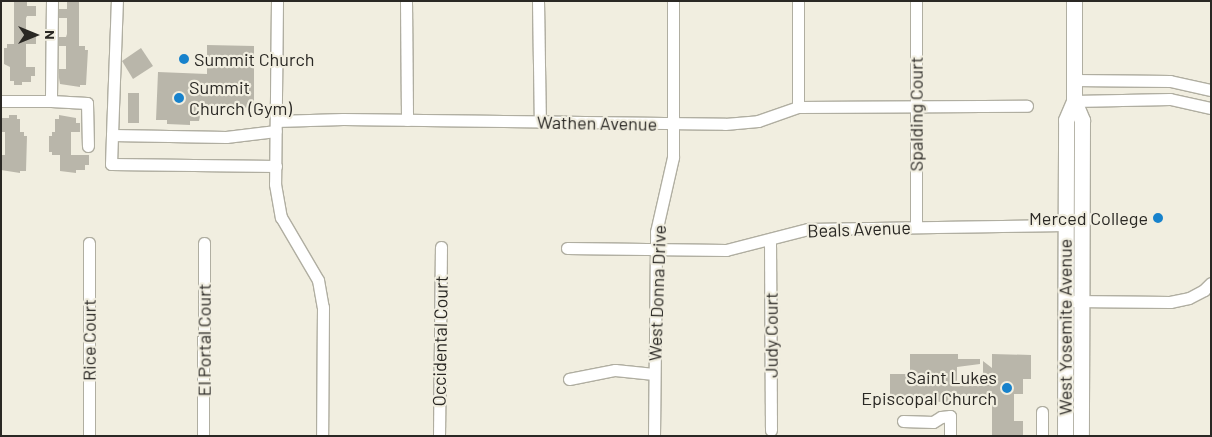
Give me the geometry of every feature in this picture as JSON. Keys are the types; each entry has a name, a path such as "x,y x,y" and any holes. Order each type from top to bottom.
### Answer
{"main road":[{"name":"West Yosemite Avenue","path":"1074,1 1074,101 1082,120 1081,436"},
{"name":"West Yosemite Avenue","path":"1065,436 1066,120 1074,101"}],"street":[{"path":"51,101 52,1"},
{"path":"117,1 112,164 276,166"},
{"path":"278,1 275,184 281,217 318,280 323,307 322,436"},
{"path":"406,1 407,120"},
{"path":"538,1 540,122"},
{"name":"West Donna Drive","path":"654,436 655,249 656,232 672,164 673,1"},
{"path":"798,1 798,108"},
{"name":"Spalding Court","path":"916,1 916,228"},
{"path":"1074,80 1170,81 1211,90"},
{"path":"1074,101 1170,99 1211,108"},
{"path":"1,101 87,103 88,146"},
{"name":"Wathen Avenue","path":"112,135 226,137 276,126 407,120 745,124 798,108 1027,106"},
{"name":"Beals Avenue","path":"567,248 726,250 808,229 1066,225"},
{"name":"Judy Court","path":"770,240 771,430"},
{"name":"Rice Court","path":"89,243 89,436"},
{"name":"El Portal Court","path":"203,436 204,243"},
{"name":"Occidental Court","path":"439,436 441,247"},
{"path":"1065,300 1170,302 1189,298 1204,290 1211,283"},
{"path":"569,379 615,370 654,374"},
{"path":"1042,412 1042,436"},
{"path":"903,421 933,422 941,417 950,416 950,436"}],"building":[{"path":"14,1 27,1 27,6 36,6 36,16 27,16 26,18 26,35 36,35 36,44 26,44 26,67 35,67 35,76 31,76 31,82 22,82 22,85 14,85 14,81 10,81 10,67 4,64 4,48 7,48 7,44 14,44"},
{"path":"67,1 79,1 79,46 85,46 85,50 88,50 86,85 80,85 80,87 60,84 59,78 59,69 66,69 66,46 59,46 59,37 66,37 67,18 59,18 59,9 67,9"},
{"path":"207,45 254,46 254,108 202,106 199,121 190,121 190,125 167,124 167,120 156,120 158,72 207,74"},
{"name":"Summit Church","path":"141,48 153,66 133,79 122,61"},
{"path":"128,93 139,93 139,123 128,123"},
{"path":"9,115 17,115 17,119 20,119 20,132 24,132 24,136 27,136 26,171 20,171 20,173 1,170 1,155 5,155 5,132 1,132 1,118 9,118"},
{"path":"59,115 76,118 76,123 80,123 80,132 71,132 71,155 89,155 89,165 85,165 85,170 76,170 76,173 60,171 60,155 52,155 52,152 49,152 49,136 52,136 52,132 55,132 55,119 59,119"},
{"path":"910,354 958,354 958,359 980,359 980,364 957,367 957,386 983,386 983,361 992,368 992,354 1031,355 1031,379 1023,379 1023,394 1014,394 1014,421 1023,421 1023,436 992,436 992,398 957,398 957,402 890,401 890,374 910,374"}],"place":[{"name":"Summit Church","path":"184,59"},
{"name":"Summit Church (Gym)","path":"179,98"},
{"name":"Merced College","path":"1158,218"},
{"name":"Saint Lukes Episcopal Church","path":"1007,388"}]}
